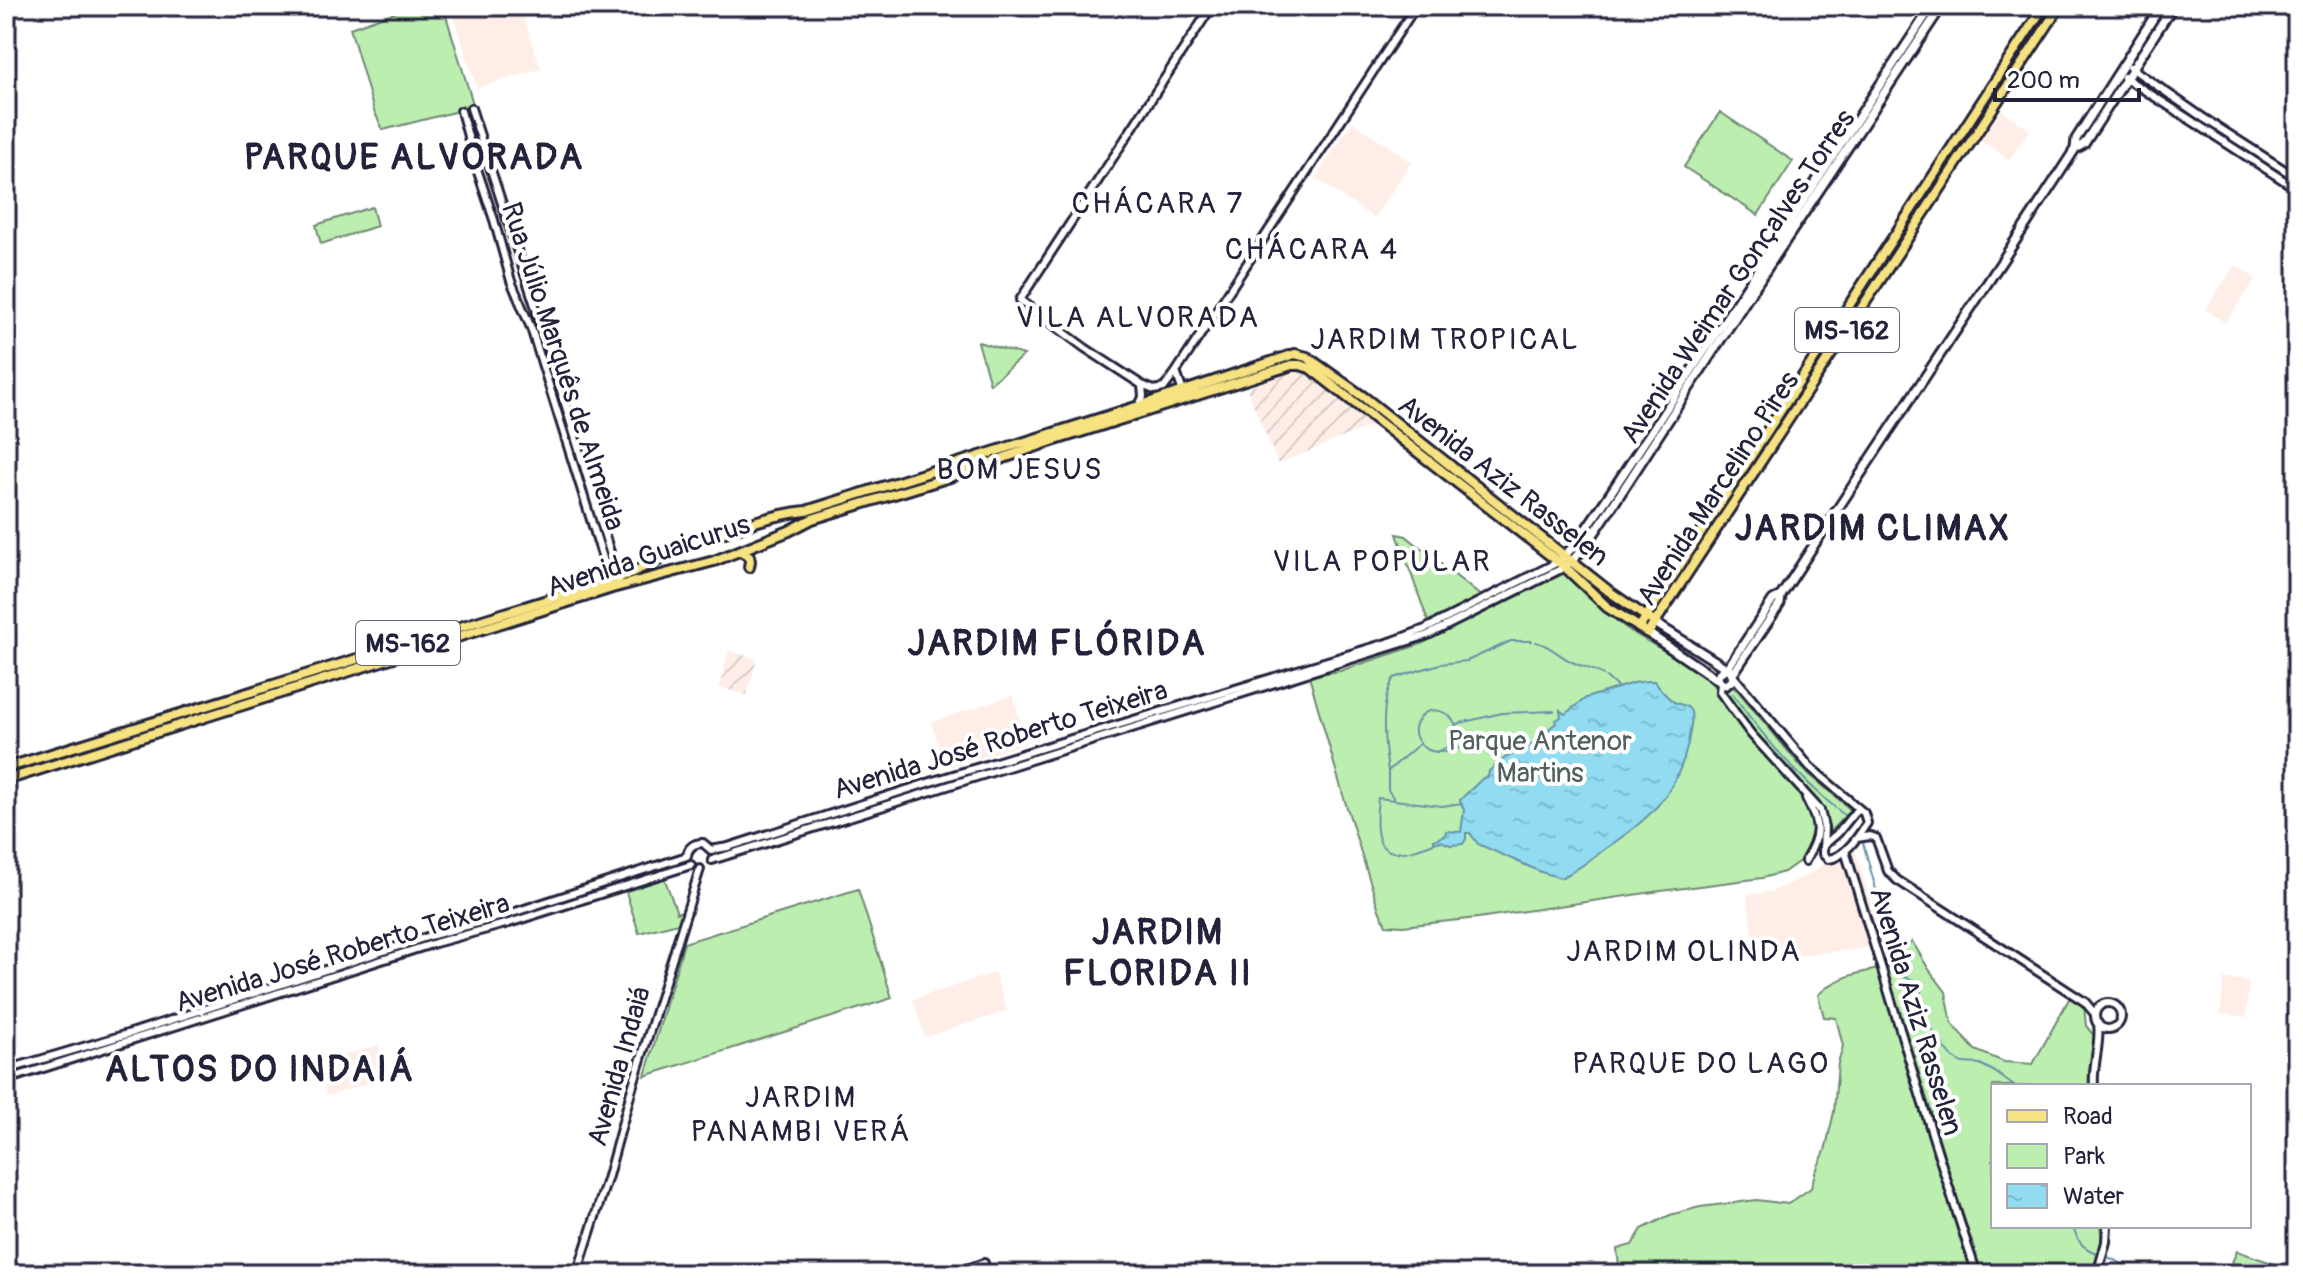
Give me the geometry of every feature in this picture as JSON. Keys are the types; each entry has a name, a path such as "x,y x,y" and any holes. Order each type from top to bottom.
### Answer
{"main road":[{"name":"Avenida Weimar Gonçalves Torres","path":"1565,561 1932,6"},
{"name":"Avenida Weimar Gonçalves Torres","path":"1565,561 1583,550 1942,6"},
{"name":"Avenida Marcelino Pires","path":"1639,628 2044,6"},
{"name":"Avenida Marcelino Pires","path":"1648,633 2060,6"},
{"path":"2075,149 2084,144 2126,78 2128,66 2161,6"},
{"path":"1730,672 1719,673 1720,682 1729,684 1730,672 1771,610 1773,600 1781,600 1870,458 2024,229 2075,149 2076,139 2118,72 2128,66 2173,6"},
{"name":"Avenida Aziz Rasselen","path":"1295,354 1307,357 1365,398 1565,561 1607,607 1720,682"},
{"name":"Avenida Guaicurus","path":"6,768 615,583 714,561 789,531 809,519 950,477 1295,354"},
{"name":"Avenida Aziz Rasselen","path":"1300,365 1310,368 1565,561 1730,672"},
{"name":"Avenida Guaicurus","path":"6,780 615,583 680,550 785,513 806,511 1139,406 1300,365"},
{"path":"785,513 790,523 789,531"},
{"path":"705,540 696,550 696,556 704,561 714,561"},
{"path":"741,551 749,556 749,567"}],"street":[{"path":"1212,6 1020,300 1142,385 1159,390 1176,372 1416,6"},
{"path":"2128,66 2297,178"},
{"path":"2118,72 2297,189"},
{"name":"Rua Júlio Marquês de Almeida","path":"471,108 541,324 615,583"},
{"name":"Rua Júlio Marquês de Almeida","path":"461,111 511,281 531,328 615,583"},
{"path":"1176,372 1184,395"},
{"path":"1139,406 1143,397 1142,385"},
{"name":"Avenida José Roberto Teixeira","path":"700,869 712,860 748,845 940,779 1428,635 1565,561"},
{"path":"1730,672 1810,767 1864,813 1867,823 1845,851"},
{"name":"Avenida Aziz Rasselen","path":"1720,682 1720,692 1751,734 1804,795 1813,801 1823,819 1823,854 1831,860 1845,851 1977,1274"},
{"path":"1804,795 1817,820 1818,829 1813,848 1805,861"},
{"path":"1823,847 1858,808"},
{"path":"1855,839 1870,836 1877,840 1888,871 1897,880 2085,1002 2098,1023 2099,1040 2093,1061 2094,1084"},
{"name":"Avenida José Roberto Teixeira","path":"6,1070 687,856 689,849 699,843 711,850 748,845"},
{"path":"711,850 712,860"},
{"path":"687,856 691,865 700,869"},
{"name":"Avenida José Roberto Teixeira","path":"6,1080 691,865"},
{"name":"Avenida Indaiá","path":"577,1274 700,869"},
{"path":"2085,1002 2115,1004 2121,1014 2120,1022 2099,1040"},
{"path":"2095,1014 2105,1003"},
{"path":"2098,1023 2110,1029"},
{"path":"2097,1274 2107,1228"},
{"path":"954,1274 984,1263 986,1274"},
{"path":"975,1266 976,1274"}],"shaded area":[{"path":"450,6 520,6 541,69 477,88"},
{"path":"2002,110 2030,130 2009,160 1981,140"},
{"path":"1353,122 1412,162 1374,218 1315,178"},
{"path":"2236,265 2256,279 2225,323 2205,309"},
{"path":"1291,369 1307,372 1375,424 1278,464 1247,389"},
{"path":"729,651 757,659 747,695 719,687"},
{"path":"1013,695 1026,743 946,768 931,722"},
{"path":"1853,842 1883,946 1756,960 1747,895 1773,891 1810,874 1842,846"},
{"path":"995,973 1007,1011 925,1037 913,999"},
{"path":"2224,979 2249,981 2246,1017 2220,1014"},
{"path":"378,1045 388,1077 327,1096 317,1063"}],"green space":[{"path":"413,6 443,6 474,107 383,130 374,111 350,28"},
{"path":"1720,112 1793,161 1758,215 1684,167"},
{"path":"372,207 377,226 321,244 316,225"},
{"path":"978,342 1024,355 990,384"},
{"path":"1397,534 1406,536 1482,597 1428,621"},
{"name":"Parque Antenor Martins","path":"1565,573 1618,622 1688,665 1719,692 1723,693 1723,688 1733,687 1738,691 1803,769 1851,810 1801,860 1784,872 1762,878 1478,918 1386,925 1343,795 1309,676 1340,671 1421,644"},
{"path":"664,877 677,913 686,909 682,922 639,933 625,889"},
{"path":"858,889 892,998 645,1076 684,943"},
{"path":"1912,941 1946,992 1952,1024 1975,1050 2004,1062 2033,1064 2070,997 2084,1005 2086,1026 2097,1039 2092,1056 2091,1084 1991,1084 1991,1228 2100,1228 2103,1244 2092,1274 1620,1274 1617,1249 1632,1245 1642,1229 1670,1215 1700,1207 1757,1200 1788,1204 1811,1188 1825,1151 1834,1112 1838,1063 1843,1046 1836,1018 1824,1017 1818,995 1845,977 1897,966 1895,956"},
{"path":"2237,1251 2272,1263 2294,1274 2227,1274"}],"water":[{"path":"1654,681 1670,699 1691,712 1683,762 1676,779 1657,806 1582,866 1561,878 1478,844 1470,833 1466,833 1463,844 1434,843 1446,831 1461,832 1464,810 1460,800 1505,758 1539,741 1540,736 1561,717 1560,710 1565,714 1586,698 1633,683"}],"waterway":[{"path":"1388,771 1384,711 1394,678 1440,664 1467,661 1511,641 1532,641"},
{"path":"1536,642 1603,675"},
{"path":"1690,657 1712,671"},
{"path":"1606,677 1618,688"},
{"path":"1733,694 1784,759 1844,815"},
{"path":"1436,752 1438,751 1440,750 1447,748 1452,743 1456,726 1446,714 1430,711 1423,714 1415,726 1417,739 1424,748 1433,751 1444,752 1498,737 1523,741 1527,748"},
{"path":"1456,724 1502,713 1554,711"},
{"path":"1395,800 1388,790 1388,771 1419,744"},
{"path":"1434,843 1403,852 1385,848 1377,831 1378,798 1442,806 1462,803"},
{"path":"1862,839 1898,969 1902,976 1918,982 1921,989 1921,1016 1953,1058 1962,1063 1980,1064 2011,1084"},
{"path":"2074,1228 2082,1244 2100,1254"},
{"path":"2106,1256 2142,1274"}],"district":[{"name":"PARQUE ALVORADA","path":"414,156"},
{"name":"CHÁCARA 7","path":"1158,203"},
{"name":"CHÁCARA 4","path":"1312,249"},
{"name":"VILA ALVORADA","path":"1138,317"},
{"name":"JARDIM TROPICAL","path":"1445,339"},
{"name":"BOM JESUS","path":"1020,469"},
{"name":"JARDIM CLIMAX","path":"1873,527"},
{"name":"VILA POPULAR","path":"1382,561"},
{"name":"JARDIM FLÓRIDA","path":"1057,642"},
{"name":"JARDIM OLINDA","path":"1684,951"},
{"name":"JARDIM FLORIDA II","path":"1158,952"},
{"name":"PARQUE DO LAGO","path":"1701,1063"},
{"name":"ALTOS DO INDAIÁ","path":"260,1068"},
{"name":"JARDIM PANAMBI VERÁ","path":"801,1114"}]}
